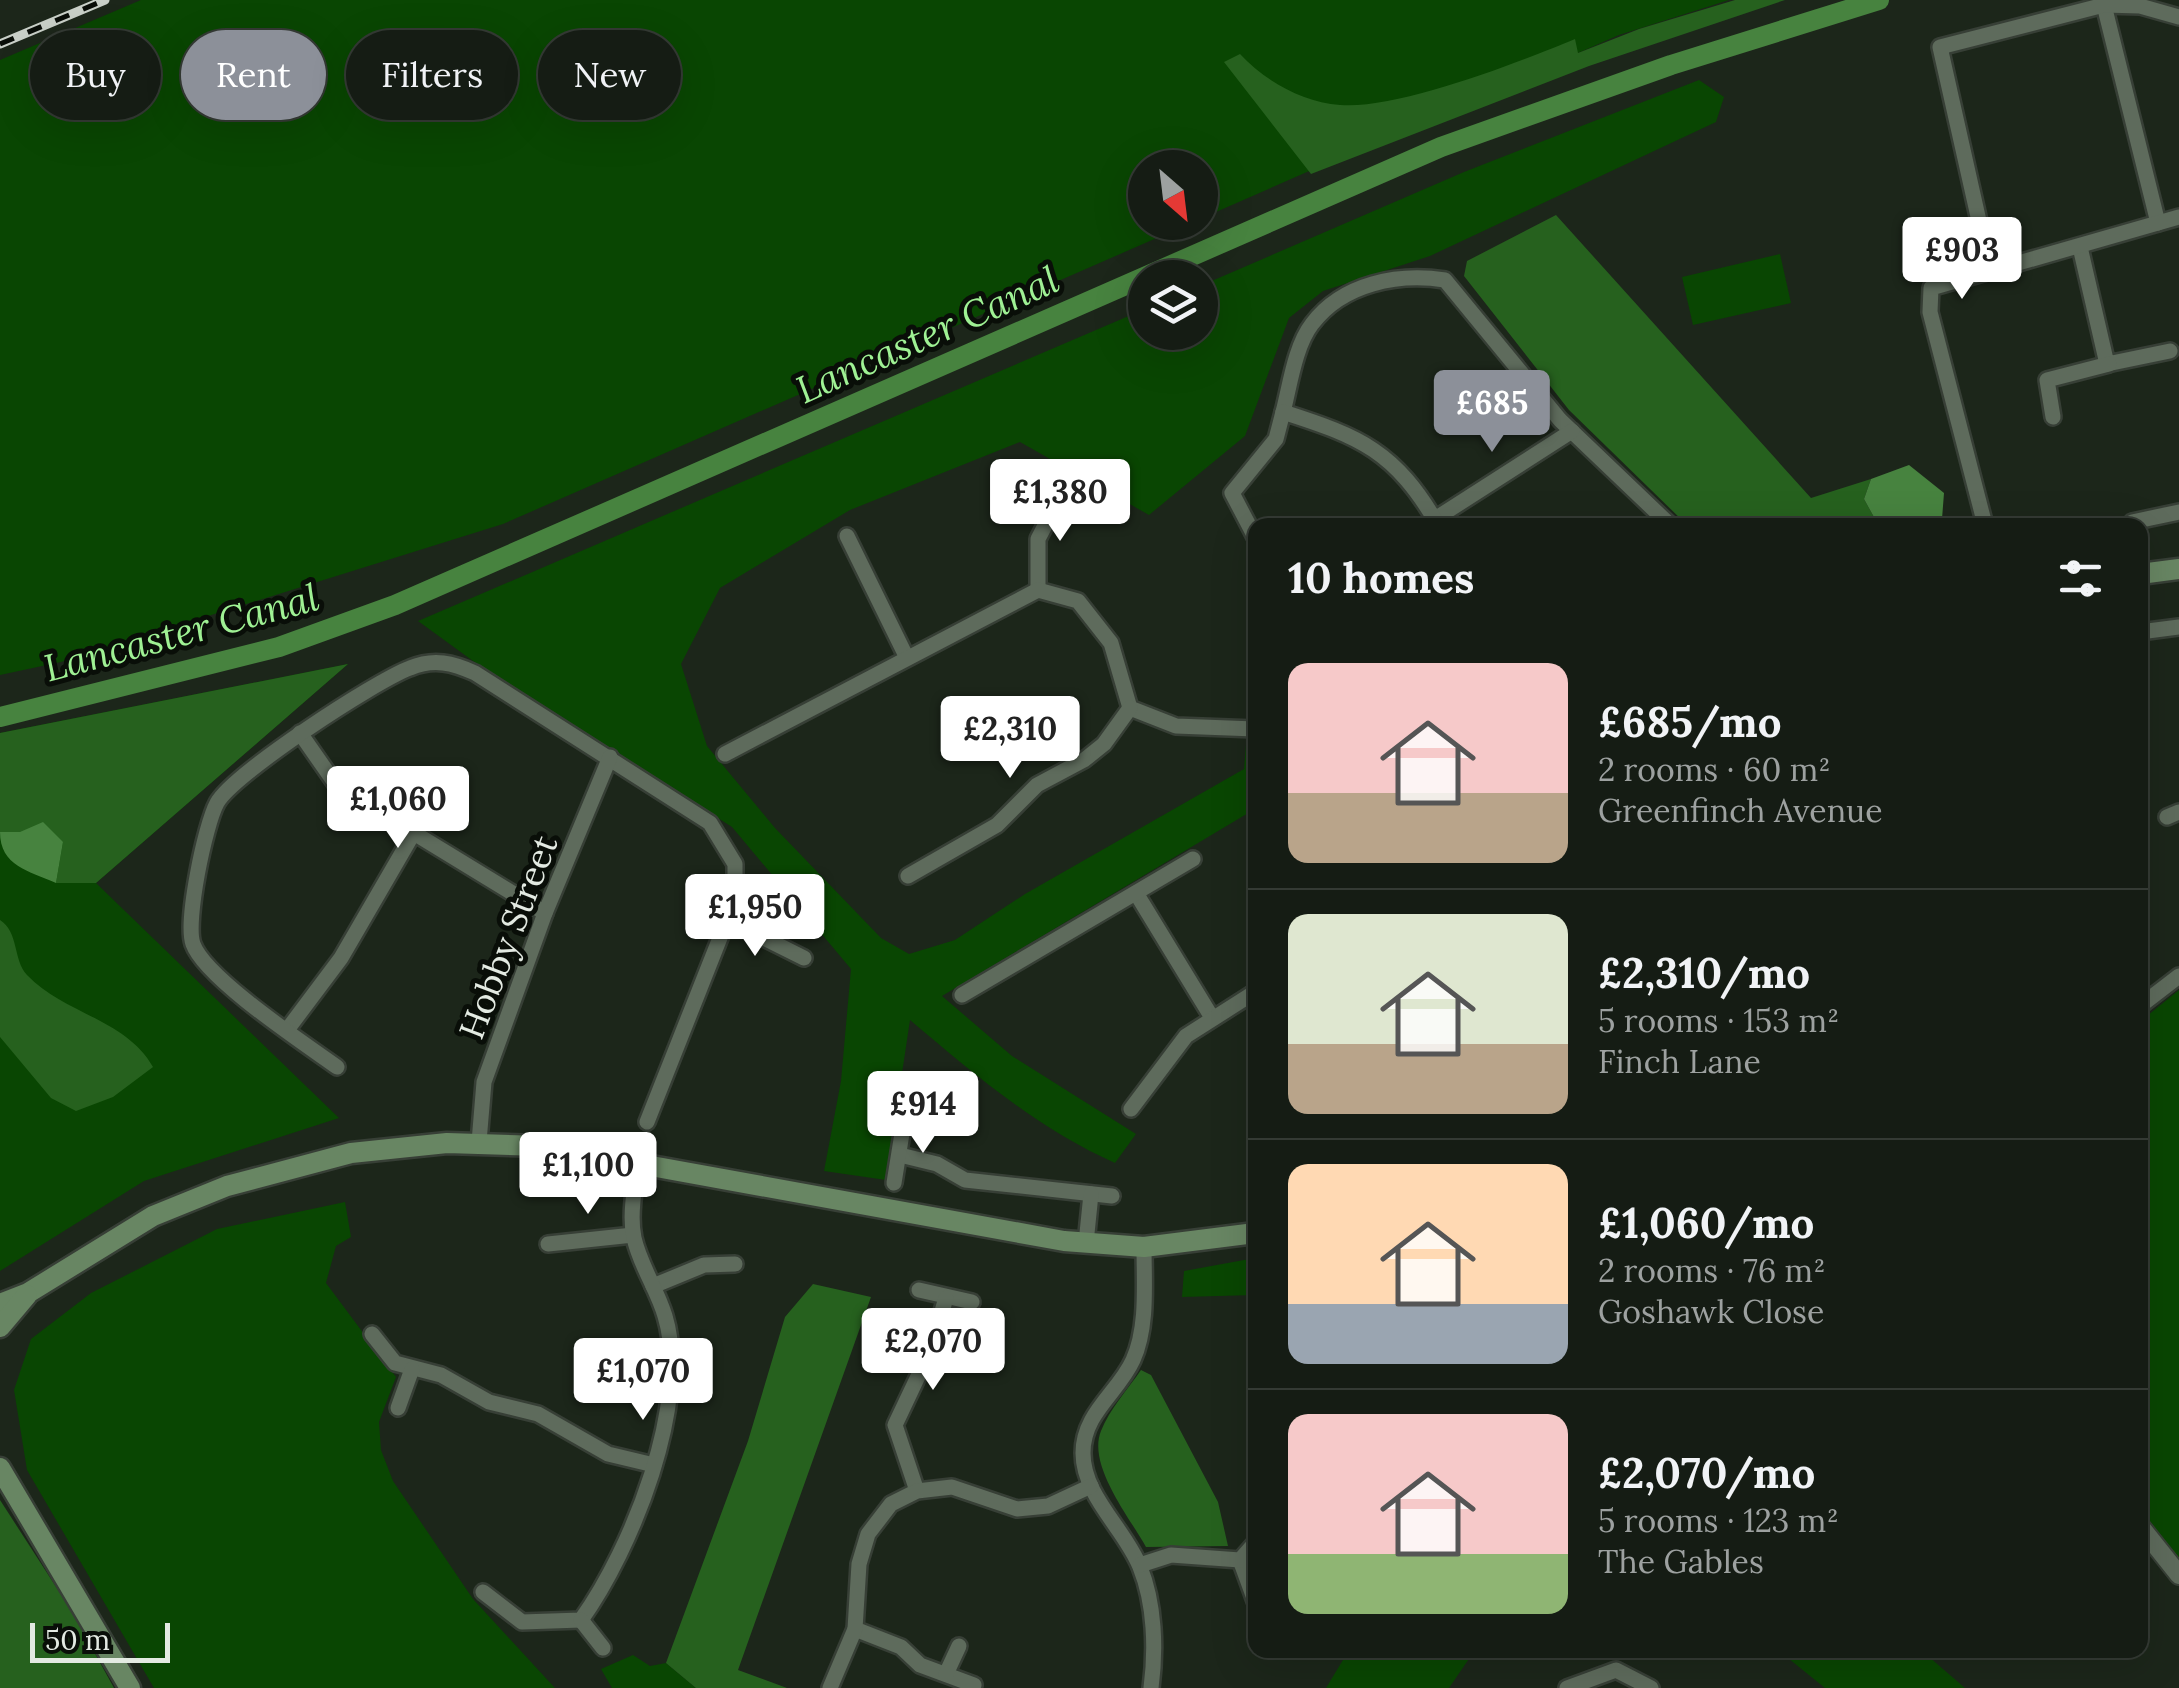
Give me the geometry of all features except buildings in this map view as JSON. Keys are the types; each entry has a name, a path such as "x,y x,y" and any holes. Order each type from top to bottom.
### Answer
{"main road":[{"path":"2148,573 2179,569"},
{"path":"0,1304 28,1293 153,1216 262,1174 396,1146 479,1142 542,1146 1086,1243 1144,1247 1248,1235"},
{"path":"0,1326 28,1293"},
{"path":"1,1472 130,1688"}],"street":[{"path":"2104,5 2158,224"},
{"path":"1990,270 1940,47 2104,5 2140,6 2179,17"},
{"path":"1983,518 1928,295 1944,284 2179,217"},
{"path":"2080,247 2109,364"},
{"path":"1248,524 1232,493 1276,439 1310,326 1334,300 1408,274 1445,280 1572,430 1663,518"},
{"path":"2053,416 2047,380 2170,350"},
{"path":"1283,412 1354,435 1393,464 1433,518"},
{"path":"1442,518 1572,430"},
{"path":"1038,590 1038,539 1061,495"},
{"path":"2148,519 2179,512"},
{"path":"846,536 906,656"},
{"path":"725,754 1038,590 1078,601 1111,643 1130,708"},
{"path":"2148,631 2179,627"},
{"path":"337,1068 216,974 194,947 188,918 217,802 300,734 412,667 447,661 476,673 710,823 734,864 734,900 647,1122"},
{"path":"1130,708 1176,726 1248,728"},
{"path":"908,876 997,825 1038,785 1084,760 1104,744 1130,708"},
{"path":"300,734 337,786 546,913"},
{"name":"Hobby Street","path":"479,1142 484,1082 546,913 610,757"},
{"path":"287,1030 341,958 413,834"},
{"path":"962,995 1193,859"},
{"path":"1136,893 1211,1016"},
{"path":"726,919 804,958"},
{"path":"2148,1000 2179,976"},
{"path":"1131,1109 1164,1060 1211,1016 1248,996"},
{"path":"894,1183 904,1121"},
{"path":"900,1155 937,1164 965,1180 1112,1196"},
{"path":"582,1620 617,1558 654,1465 672,1399 673,1368 665,1316 633,1235 638,1161"},
{"path":"1086,1243 1091,1194"},
{"path":"548,1244 633,1235"},
{"path":"1144,1247 1142,1325 1132,1361 1086,1432 1082,1456 1091,1486 1140,1566 1150,1602 1151,1688"},
{"path":"653,1286 704,1265 734,1264"},
{"path":"918,1290 972,1302"},
{"path":"917,1491 895,1425 930,1351 946,1298"},
{"path":"372,1334 395,1362 441,1375 489,1402 538,1414 608,1454 654,1465"},
{"path":"398,1408 412,1369"},
{"path":"830,1688 854,1628 859,1564 868,1534 891,1504 917,1491 952,1487 1017,1509 1048,1506 1091,1486"},
{"path":"2148,1536 2179,1575"},
{"path":"1240,1560 1248,1551"},
{"path":"1140,1566 1171,1555 1240,1560"},
{"path":"1240,1560 1248,1582"},
{"path":"482,1592 522,1622 582,1620"},
{"path":"582,1620 603,1648"},
{"path":"854,1628 901,1647 920,1665 974,1685"},
{"path":"946,1674 959,1646"},
{"path":"1616,1658 1616,1670"},
{"path":"1566,1688 1616,1670 1651,1688"}],"shaded area":[{"path":"141,0 1729,0 1619,35 1218,211 1218,150 1128,150 1128,240 1152,240 503,524 61,662 0,675 0,60 30,47 30,120 161,120 161,30 70,30"},
{"path":"1735,0 1785,0 1589,66 1311,174 1224,62 1240,54 1261,73 1298,95 1326,103 1364,105 1458,82 1575,39 1578,53 1639,29"},
{"path":"1699,80 1724,97 1716,122 1430,256 1323,291 1289,318 1245,436 1149,515 1020,442 850,510 720,588 681,664 707,746 775,828 881,938 909,954 955,940 1025,894 1244,769 1248,745 1248,813 942,996 1012,1056 1136,1134 1115,1163 1033,1117 910,1020 886,1180 824,1171 841,1081 851,969 732,827 473,661 418,621 1128,316 1128,350 1218,350 1218,278 1464,172"},
{"path":"1556,215 1811,498 1871,479 1864,499 1874,518 1680,518 1569,410 1464,276 1467,261"},
{"path":"1780,254 1791,303 1693,325 1682,277"},
{"path":"1909,465 1944,493 1942,518 1874,518 1864,499 1871,479"},
{"path":"348,664 96,883 339,1118 144,1181 0,1271 0,733"},
{"path":"348,664 96,883 56,883 63,842 0,832 0,733"},
{"path":"43,822 63,842 56,883 18,866 1,843 0,832 20,832"},
{"path":"0,920 10,932 27,975 59,999 127,1038 153,1067 113,1097 76,1111 51,1098 0,1037"},
{"path":"2179,990 2179,1560 2148,1522 2148,1015"},
{"path":"345,1202 351,1237 336,1246 326,1283 396,1377 379,1422 381,1450 393,1481 473,1599 555,1688 154,1688 27,1470 14,1390 31,1339 91,1293 217,1229"},
{"path":"1248,1259 1248,1295 1182,1297 1184,1271"},
{"path":"813,1284 871,1297 738,1670 787,1688 696,1688 666,1663 748,1441 785,1317"},
{"path":"1141,1370 1151,1375 1218,1502 1228,1546 1146,1547 1112,1491 1100,1459 1101,1431"},
{"path":"0,1500 71,1610 114,1688 0,1688"},
{"path":"633,1655 650,1666 666,1663 696,1688 612,1688 601,1669"},
{"path":"1344,1658 1470,1658 1449,1688 1326,1688"},
{"path":"1788,1658 1930,1658 1965,1688 1825,1688"}],"waterway":[{"name":"Lancaster Canal","path":"0,717 279,647 395,605 1441,147 1671,65 1879,0"}],"railway":[{"path":"0,44 105,0"}]}
